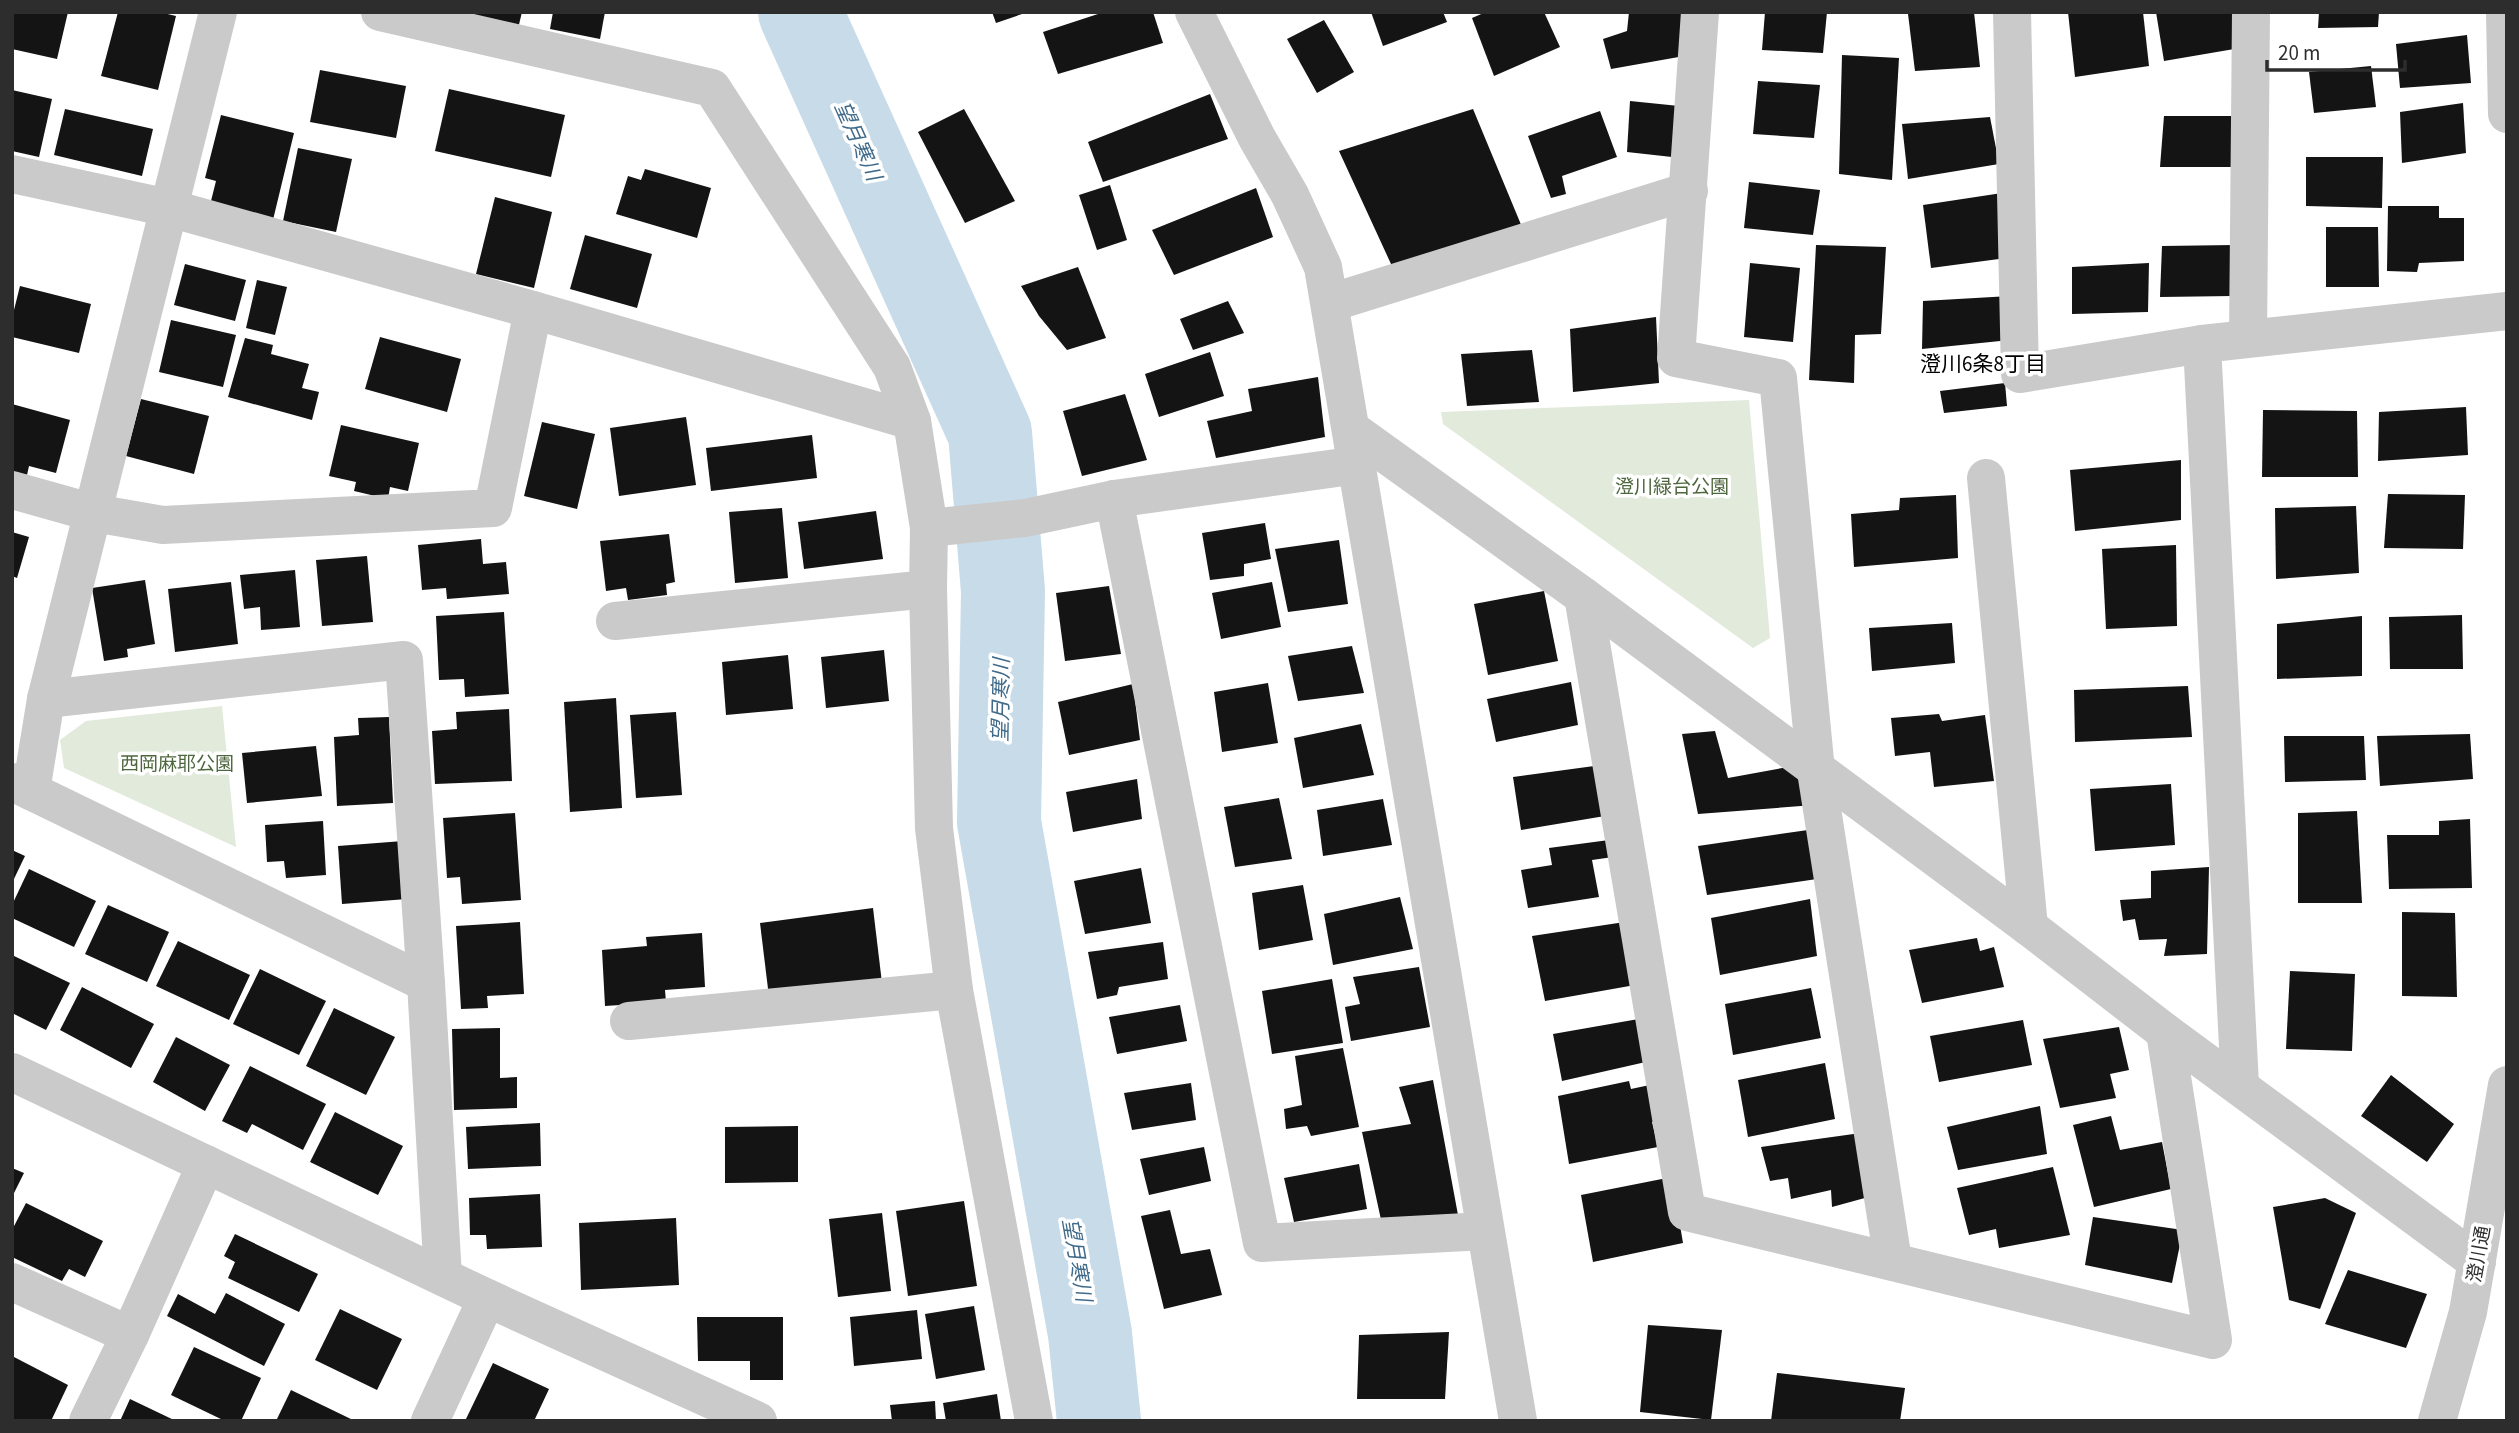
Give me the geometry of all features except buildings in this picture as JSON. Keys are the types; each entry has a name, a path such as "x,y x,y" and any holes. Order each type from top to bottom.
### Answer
{"street":[{"path":"218,12 94,513 22,786 426,983"},
{"path":"380,12 712,88 892,367 912,421 929,528 934,828 954,990 1034,1421"},
{"path":"1700,12 1676,358 1778,378 1816,771 1893,1261"},
{"path":"2012,12 2020,374 2248,338 2507,311"},
{"path":"2248,338 2251,12"},
{"path":"2505,12 2507,114"},
{"path":"1206,15 1257,138 1290,195 1323,267 1518,1421"},
{"path":"12,174 169,208 533,310 912,421"},
{"path":"1330,303 1689,191"},
{"path":"12,490 94,513 163,525 493,508 533,310"},
{"path":"2202,344 2240,1085"},
{"path":"929,528 1025,518 1355,447 1583,596 2477,1262"},
{"path":"1986,478 2029,927"},
{"path":"1114,499 1262,1243 1485,1231"},
{"path":"614,621 928,589"},
{"path":"1583,596 1687,1212 2213,1340 2165,1032"},
{"path":"46,699 404,660 443,1277"},
{"path":"629,1021 954,990"},
{"path":"12,1072 487,1298 758,1421"},
{"name":"澄川通","path":"2437,1421 2468,1312 2507,1085"},
{"path":"88,1421 130,1335 206,1164"},
{"path":"12,1282 130,1335"},
{"path":"430,1421 487,1298"}],"green space":[{"name":"澄川緑台公園","path":"1749,400 1770,638 1753,648 1443,424 1441,412"},
{"name":"西岡麻耶公園","path":"222,706 236,847 64,768 60,740 86,721"}],"waterway":[{"name":"望月寒川","path":"800,12 990,433 1003,591 999,822 1090,1334 1099,1421"}],"district":[{"name":"澄川6条8丁目","path":"1983,364"}]}
